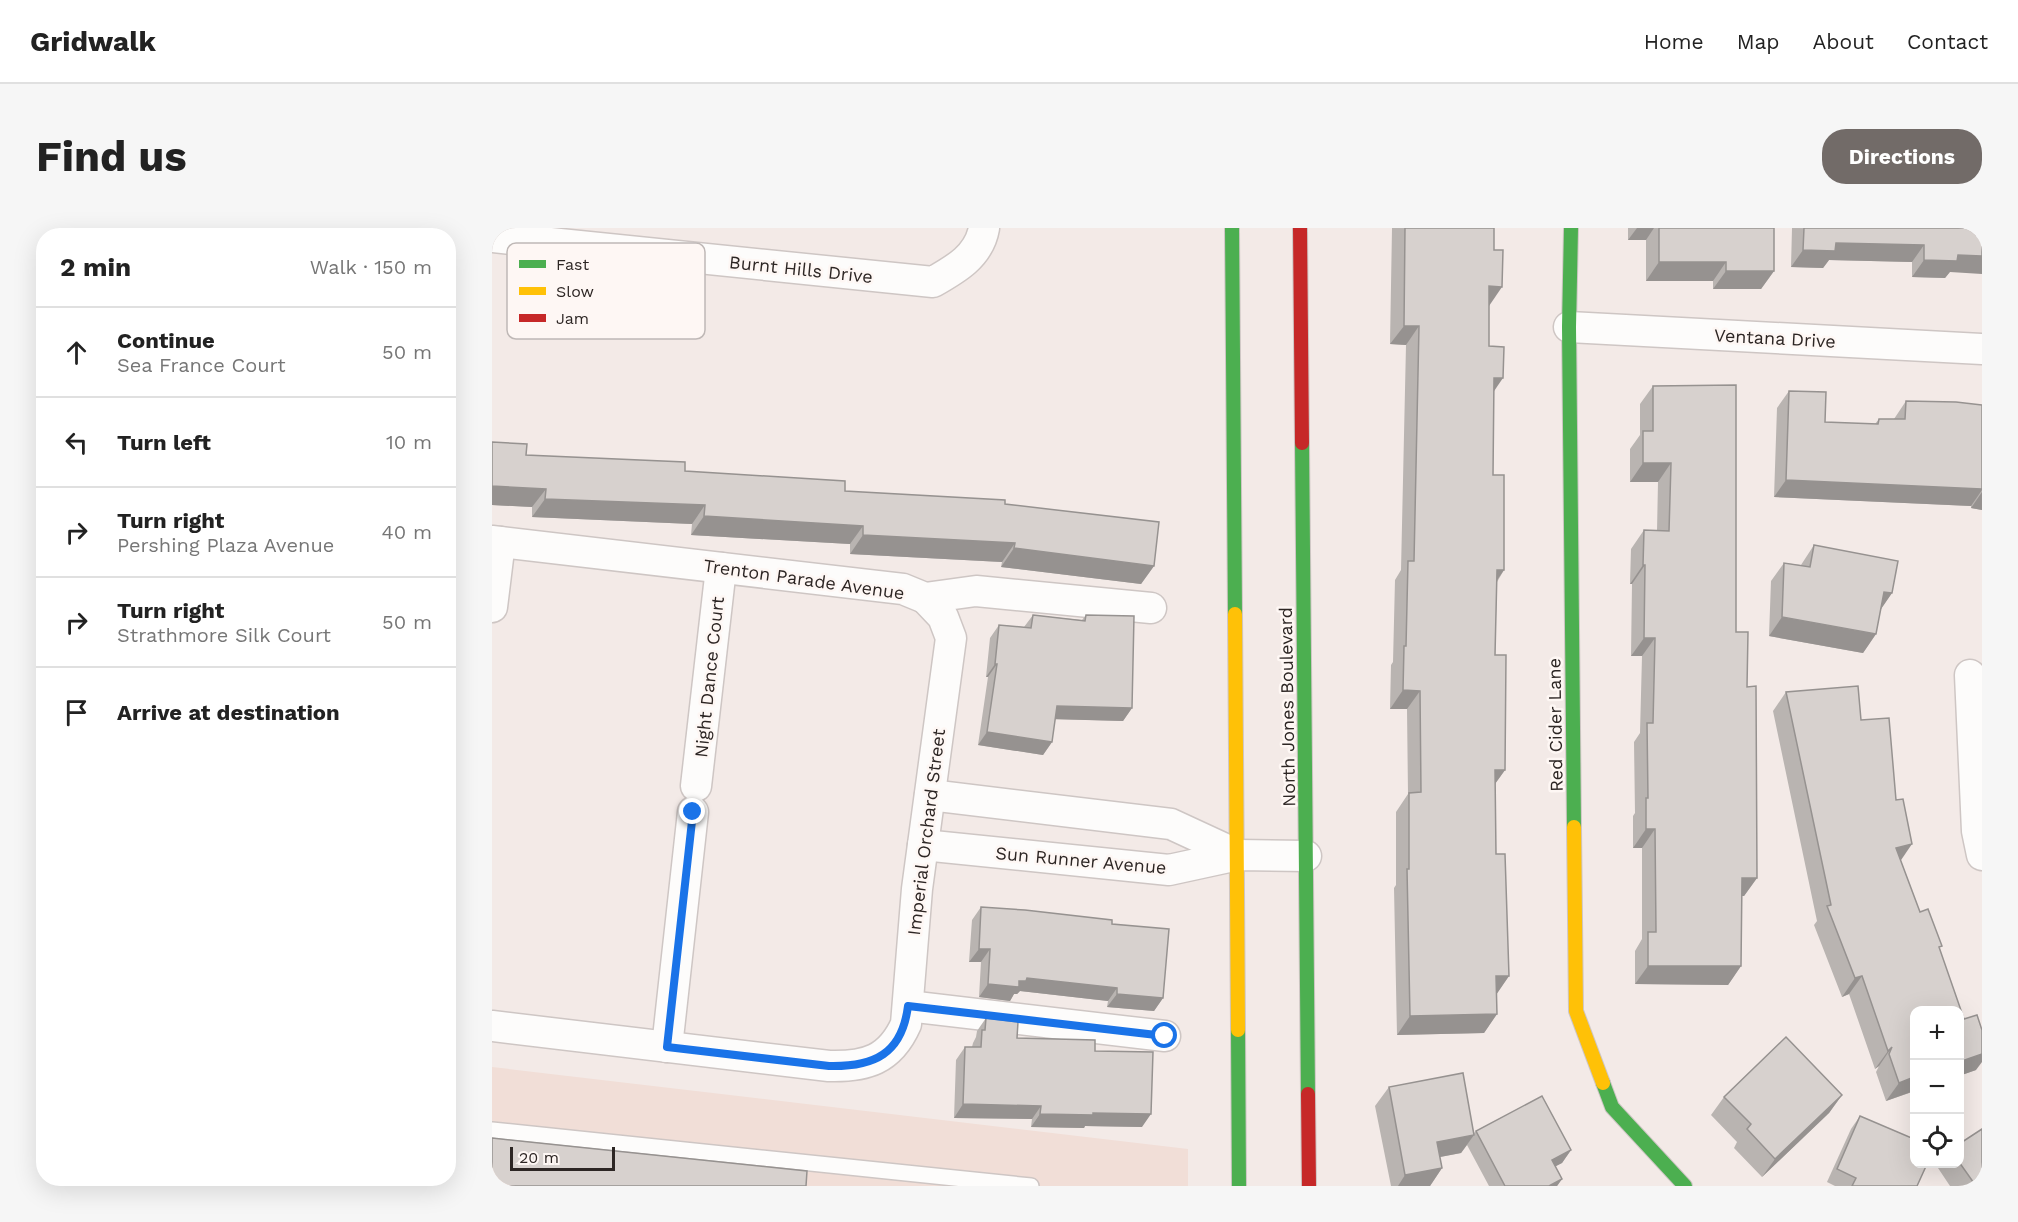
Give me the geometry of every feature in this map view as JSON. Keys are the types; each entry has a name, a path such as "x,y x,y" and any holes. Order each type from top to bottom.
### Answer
{"main road":[{"path":"1232,228 1239,1186"},
{"name":"North Jones Boulevard","path":"1300,228 1309,1186"},
{"name":"Red Cider Lane","path":"1570,228 1576,1011 1612,1107 1685,1186"}],"street":[{"name":"Burnt Hills Drive","path":"705,259 933,282 962,265 982,239 984,228"},
{"name":"Burnt Hills Drive","path":"492,237 551,243"},
{"name":"Ventana Drive","path":"1569,327 1982,349"},
{"name":"Trenton Parade Avenue","path":"496,541 903,589 925,598 976,591 1151,608"},
{"path":"492,607 496,541"},
{"name":"Night Dance Court","path":"667,1047 721,568"},
{"name":"Imperial Orchard Street","path":"667,1047 829,1066 850,1066 872,1061 888,1052 899,1039 906,1024 917,889 951,638 943,617 925,598"},
{"path":"1970,675 1977,831 1982,855"},
{"name":"Sun Runner Avenue","path":"930,795 1171,824 1238,855"},
{"name":"Sun Runner Avenue","path":"923,845 1169,870 1238,855 1306,856"},
{"path":"908,1006 1165,1036"},
{"path":"492,1026 667,1047"}],"lane":[{"path":"492,1130 1030,1186"}],"shaded area":[{"path":"492,1067 1188,1149 1188,1186 492,1186"}],"building":[{"path":"1405,228 1494,228 1494,250 1503,250 1502,287 1489,286 1489,346 1504,347 1503,378 1494,378 1493,475 1504,475 1504,570 1497,570 1495,655 1506,655 1505,770 1495,770 1496,854 1505,854 1509,976 1496,976 1497,1014 1410,1016 1407,869 1409,869 1409,793 1421,792 1420,691 1403,690 1408,561 1414,561 1419,326 1404,326"},
{"path":"1659,228 1774,228 1774,271 1726,271 1726,262 1659,262"},
{"path":"1804,228 1982,228 1982,256 1958,255 1957,261 1924,260 1924,245 1836,243 1835,251 1803,250"},
{"path":"1736,385 1736,632 1748,632 1747,687 1756,686 1757,878 1742,878 1741,966 1648,966 1648,932 1656,932 1655,829 1646,829 1647,723 1653,723 1655,638 1644,638 1644,530 1669,531 1671,463 1643,463 1643,431 1653,431 1653,386"},
{"path":"1789,391 1826,392 1825,422 1878,424 1879,419 1905,419 1906,401 1982,405 1982,489 1786,480"},
{"path":"492,442 527,444 526,455 685,462 685,471 845,481 845,491 1005,500 1005,504 1159,522 1154,566 1014,548 1015,543 863,535 863,526 704,516 705,505 545,499 546,489 492,486"},
{"path":"1814,545 1898,561 1892,593 1884,592 1876,634 1782,617 1784,563 1810,567"},
{"path":"1033,615 1085,621 1086,615 1134,616 1132,708 1057,706 1052,742 987,732 997,664 995,664 999,625 1031,628"},
{"path":"1858,686 1861,720 1889,718 1896,800 1903,799 1912,844 1896,848 1920,912 1928,909 1942,946 1939,947 1959,1006 1910,1006 1910,1079 1899,1083 1889,1054 1892,1047 1888,1051 1862,976 1855,978 1827,906 1831,905 1786,692"},
{"path":"981,907 1112,920 1112,924 1169,929 1163,998 1117,994 1117,988 1027,978 1026,981 1019,981 1019,987 988,984 990,949 979,949"},
{"path":"1977,1015 1982,1030 1982,1054 1964,1060 1964,1019"},
{"path":"986,1018 1018,1022 1017,1038 1095,1040 1095,1051 1153,1052 1151,1114 1040,1114 1041,1106 963,1104 965,1047 981,1047 982,1030 985,1030"},
{"path":"1786,1037 1842,1095 1775,1159 1747,1129 1751,1124 1724,1097"},
{"path":"1463,1073 1474,1135 1437,1142 1442,1168 1405,1175 1389,1087"},
{"path":"1542,1096 1571,1150 1552,1160 1562,1179 1549,1186 1505,1186 1476,1131"},
{"path":"1860,1116 1910,1137 1910,1168 1925,1168 1917,1186 1852,1186 1856,1178 1837,1169"},
{"path":"1982,1129 1982,1186 1976,1186 1963,1168 1964,1141"},
{"path":"492,1138 807,1171 806,1186 492,1186"}],"traffic: fast":[{"path":"1232,228 1235,614"},
{"path":"1571,228 1569,327 1574,827"},
{"path":"1302,443 1308,1094"},
{"path":"1238,1030 1239,1186"},
{"path":"1603,1083 1612,1107 1685,1186"}],"traffic: slow":[{"path":"1235,614 1238,1030"},
{"path":"1574,827 1576,1011 1603,1083"}],"traffic: jam":[{"path":"1300,228 1302,443"},
{"path":"1308,1094 1309,1186"}],"route":[{"path":"693,812 667,1047 829,1066 850,1066 872,1061 888,1052 899,1039 906,1024 908,1006 1165,1036"}]}
